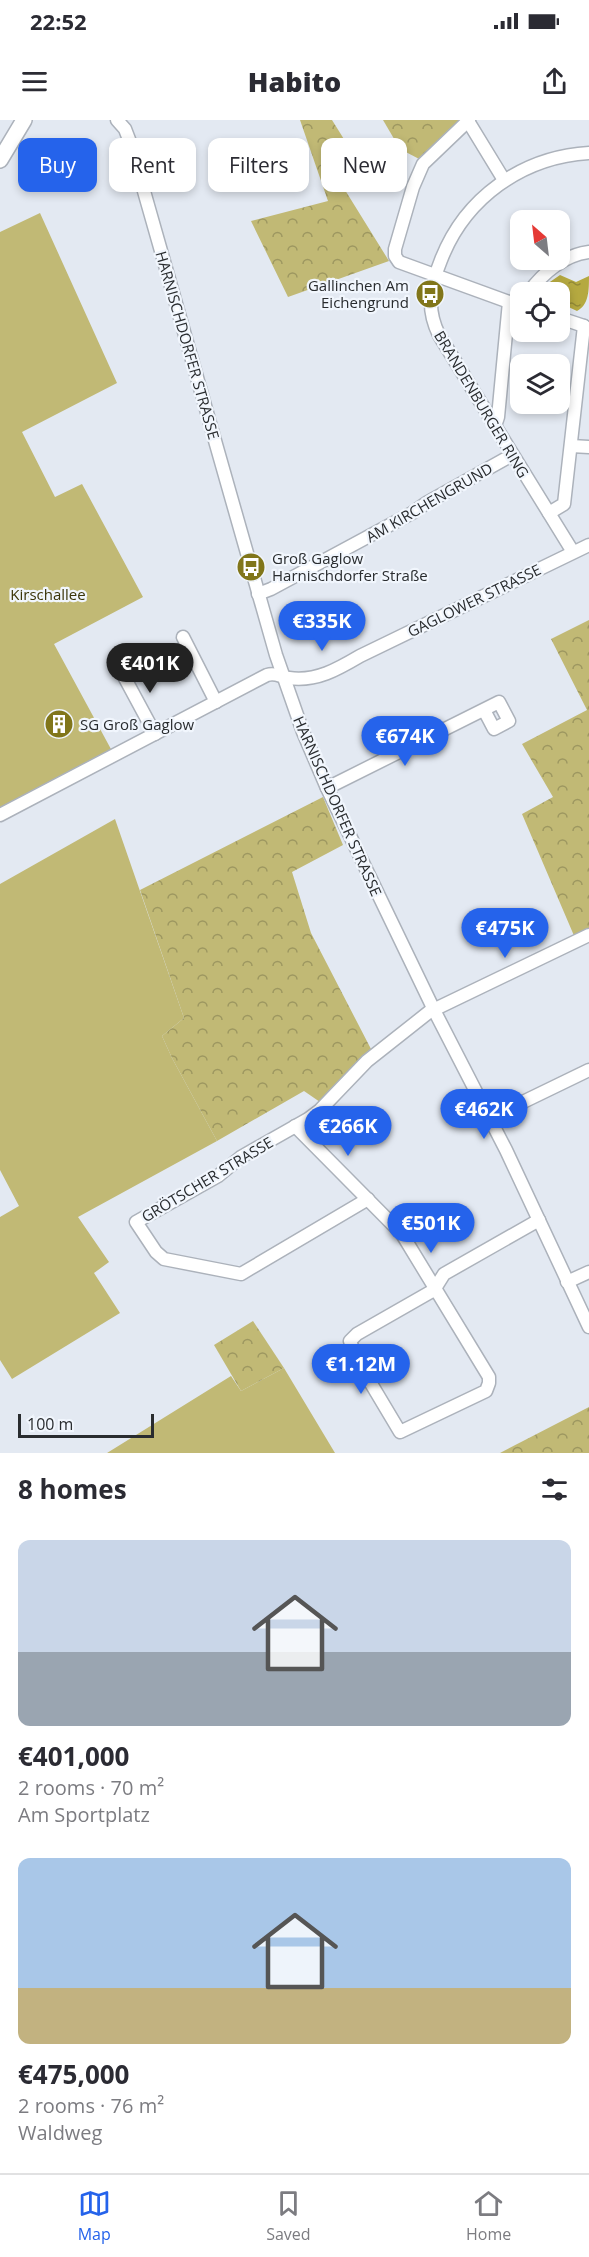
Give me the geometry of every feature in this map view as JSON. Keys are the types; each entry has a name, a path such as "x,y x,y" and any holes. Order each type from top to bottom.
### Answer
{"main road":[{"path":"0,160 24,120"}],"street":[{"name":"HARNISCHDORFER STRASSE","path":"117,120 125,129 130,141 258,594 278,673 327,788 434,1010 490,1118 589,1327"},
{"path":"504,180 469,120 423,164 413,187 395,256 399,262 510,302"},
{"name":"BRANDENBURGER RING","path":"573,552 432,322 430,294 446,247 459,224 484,196 504,180 524,169 545,161 589,153"},
{"path":"538,282 549,270 566,260 589,252"},
{"path":"549,513 564,504 586,324 570,320"},
{"path":"495,426 510,337"},
{"path":"571,447 589,447"},
{"name":"AM KIRCHENGRUND","path":"258,594 412,513 505,459"},
{"name":"GAGLOWER STRASSE","path":"278,673 320,669 360,656 589,545"},
{"path":"183,637 216,702"},
{"path":"120,669 155,734"},
{"path":"0,815 216,702 278,673"},
{"path":"327,788 484,710"},
{"name":"GRÖTSCHER STRASSE","path":"368,1199 241,1274 164,1259 156,1252 136,1222 218,1176 241,1157 320,1110 367,1060 434,1010 589,935"},
{"path":"490,1118 589,1070"},
{"path":"295,1126 402,1234 434,1290 489,1377 486,1391 400,1432 357,1360 350,1341 434,1290 444,1274 539,1220"},
{"path":"567,1282 589,1272"}],"green space":[{"path":"300,120 332,120 343,138 321,138 321,181 309,146 309,138 306,138"},
{"path":"383,120 463,120 423,161 407,153 407,138 394,138"},
{"path":"325,192 346,192 389,261 288,297 251,221 328,201"},
{"name":"Kirschallee","path":"40,213 117,383 22,432 55,497 82,484 143,597 54,644 112,751 0,810 0,232"},
{"path":"589,620 589,931 575,938 522,814 553,797 522,744 587,710 551,639"},
{"path":"323,797 343,845 292,872 311,933 371,1049 320,1102 304,1091 217,1141 162,1036 184,1018 140,890"},
{"path":"115,819 184,1018 162,1036 217,1141 78,1217 109,1262 94,1273 120,1313 12,1379 0,1360 0,1217 19,1206 0,1170 0,884"},
{"path":"253,1321 284,1368 241,1391 214,1345"},
{"path":"284,1368 335,1453 107,1453 231,1376 241,1391"},
{"path":"589,1407 589,1453 500,1453"}],"water":[{"path":"560,275 576,282 589,276 584,305 577,311 570,308 570,282 550,282"}],"place":[{"name":"Gallinchen Am Eichengrund","path":"430,294"},
{"name":"Groß Gaglow Harnischdorfer Straße","path":"251,567"},
{"name":"SG Groß Gaglow","path":"59,724"}]}
